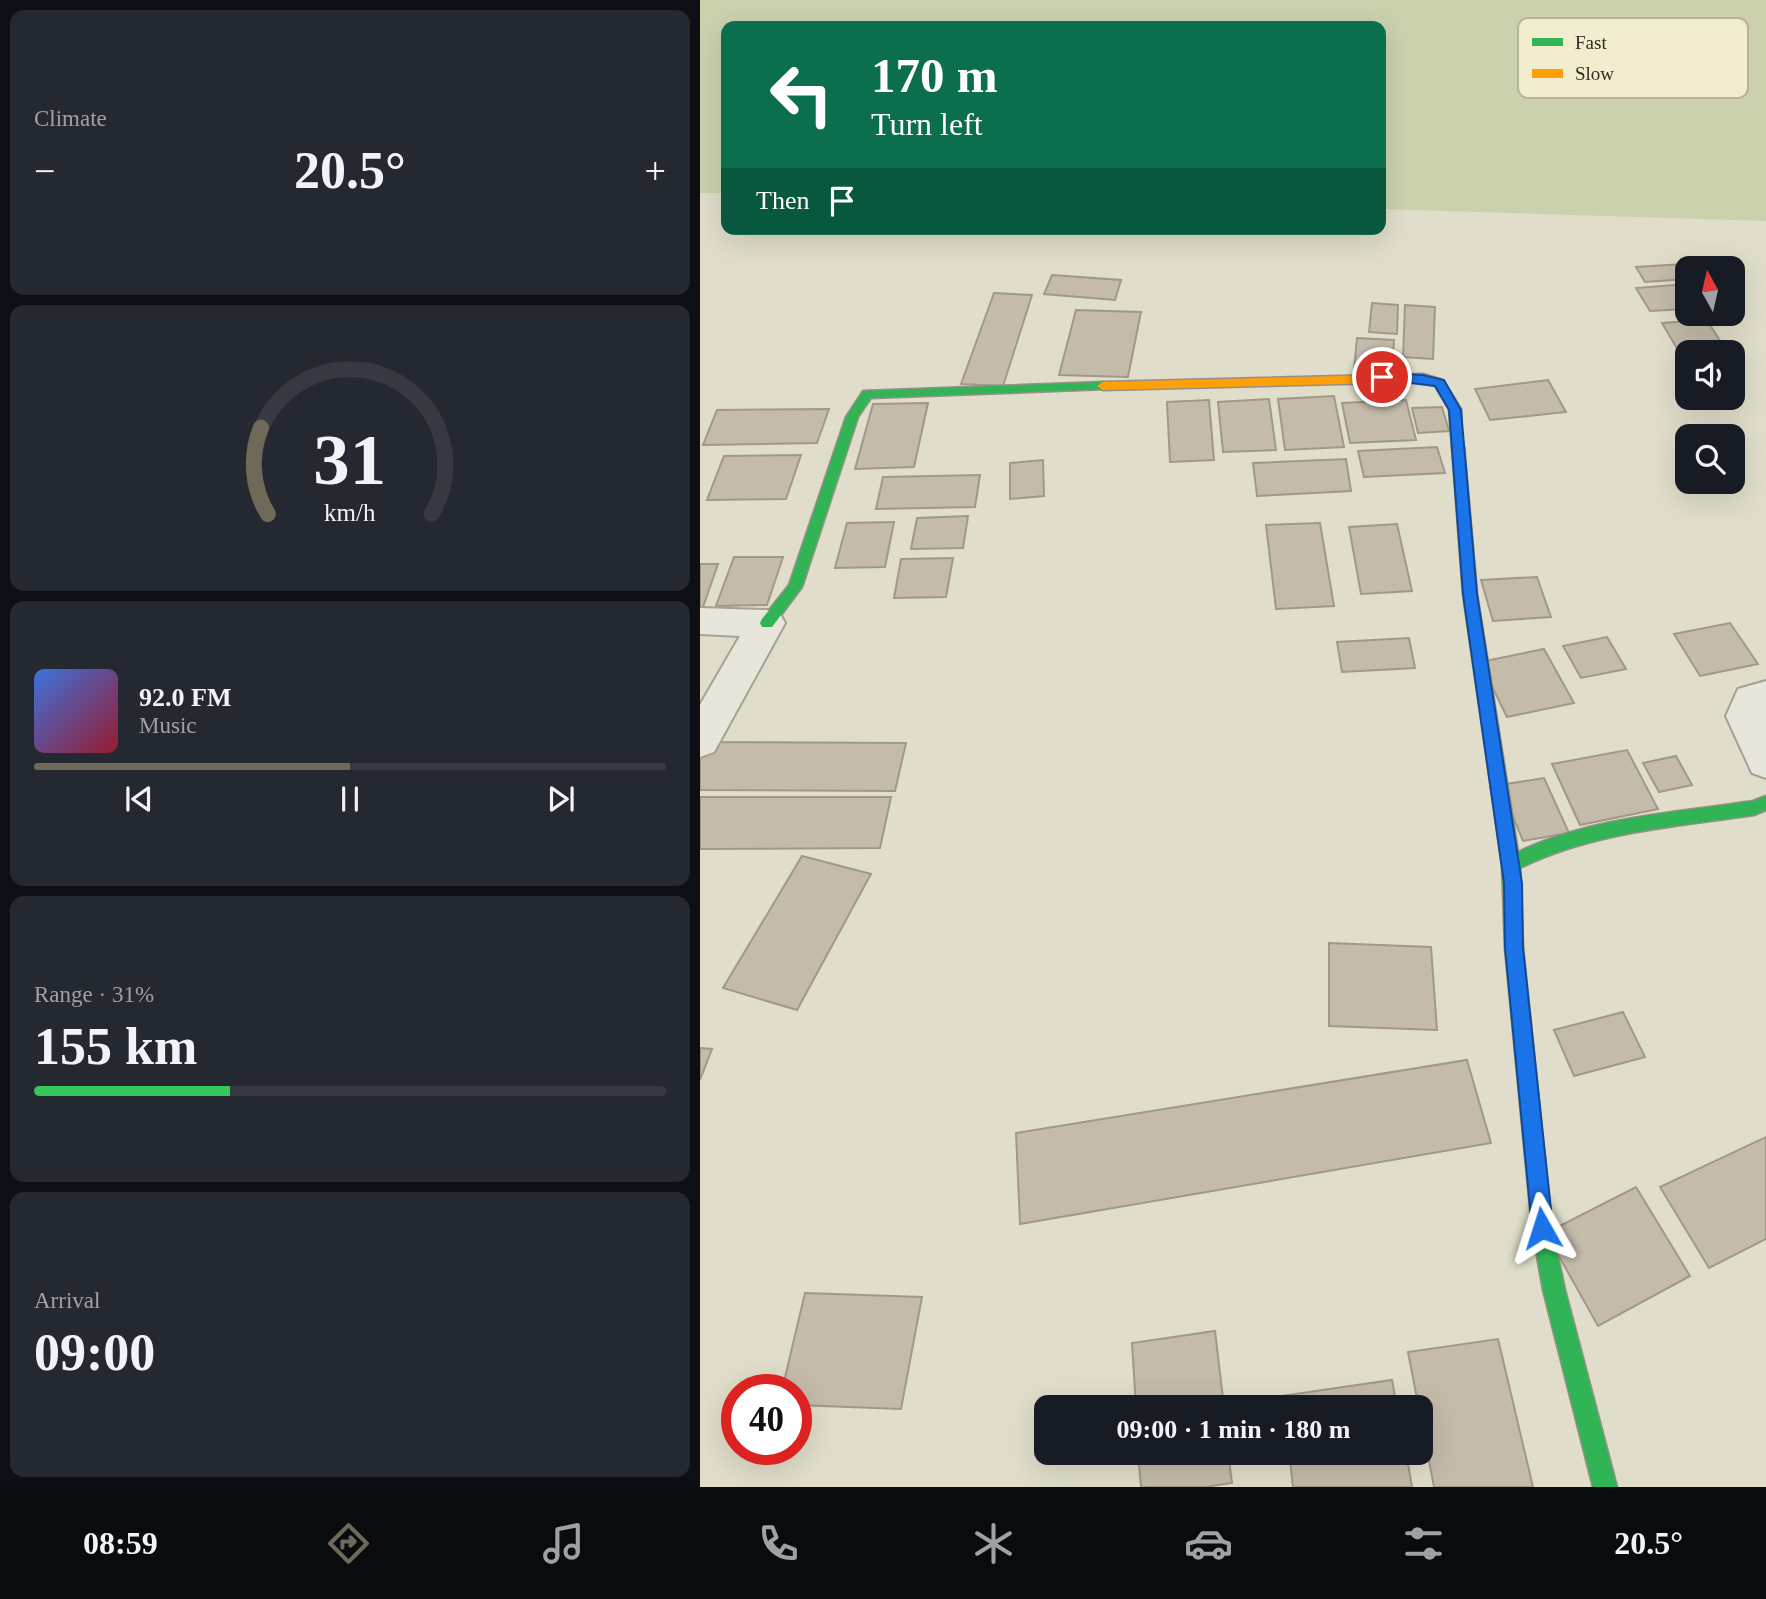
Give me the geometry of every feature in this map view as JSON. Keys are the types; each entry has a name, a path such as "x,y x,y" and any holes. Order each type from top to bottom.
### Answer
{"street":[{"path":"700,741 767,623 784,605 795,587 852,417 867,394 1382,377 1423,378 1440,383 1455,410 1470,594 1511,864 1514,948 1542,1228 1554,1290 1605,1487"},
{"path":"700,621 767,623"},
{"path":"1766,696 1751,700 1745,716 1766,762"},
{"path":"1511,864 1526,854 1576,838 1754,808 1766,803"}],"green space":[{"path":"700,0 1766,0 1766,221 1386,209 1386,21 721,21 721,193 700,193"}],"building":[{"path":"1675,265 1675,280 1645,282 1636,267"},
{"path":"1052,275 1121,280 1115,300 1044,294"},
{"path":"1675,285 1675,310 1650,311 1636,288"},
{"path":"994,293 1032,295 1003,386 961,384"},
{"path":"1372,303 1398,305 1397,334 1369,332"},
{"path":"1405,305 1435,307 1433,359 1403,357"},
{"path":"1076,310 1141,312 1128,377 1059,375"},
{"path":"1675,322 1675,326 1711,326 1720,340 1675,340 1675,345 1662,323"},
{"path":"1357,338 1394,340 1392,372 1354,369"},
{"path":"1548,380 1566,412 1490,420 1475,389"},
{"path":"1334,396 1344,447 1285,450 1278,399"},
{"path":"1269,399 1276,450 1223,452 1218,402"},
{"path":"1209,400 1214,460 1170,462 1167,402"},
{"path":"1406,400 1416,440 1350,443 1342,403"},
{"path":"928,403 914,467 855,469 873,404"},
{"path":"1442,407 1449,431 1418,433 1412,408"},
{"path":"829,409 817,443 703,445 717,410"},
{"path":"1437,447 1445,473 1364,477 1358,451"},
{"path":"801,455 786,499 707,500 724,456"},
{"path":"1346,459 1351,491 1257,496 1253,463"},
{"path":"1043,460 1044,496 1010,499 1010,463"},
{"path":"980,475 975,507 876,509 883,477"},
{"path":"968,516 963,548 911,549 917,518"},
{"path":"894,522 885,567 835,568 847,523"},
{"path":"1320,523 1334,606 1276,609 1266,525"},
{"path":"1397,524 1412,591 1361,594 1349,527"},
{"path":"734,557 783,557 767,605 716,606"},
{"path":"953,558 946,597 894,598 901,559"},
{"path":"700,564 718,564 702,610 700,610"},
{"path":"1537,577 1551,617 1493,621 1481,580"},
{"path":"1730,623 1758,664 1700,676 1674,634"},
{"path":"1607,637 1626,669 1581,678 1563,646"},
{"path":"1409,638 1415,668 1342,672 1337,642"},
{"path":"1544,649 1574,703 1507,717 1480,662"},
{"path":"706,742 906,743 895,791 700,790 700,760"},
{"path":"1627,750 1658,809 1580,825 1552,764"},
{"path":"1676,756 1692,785 1659,792 1643,763"},
{"path":"1544,778 1569,833 1523,841 1500,785"},
{"path":"700,797 891,797 880,848 700,849"},
{"path":"802,856 871,874 797,1010 723,988"},
{"path":"1329,943 1431,947 1437,1030 1329,1026"},
{"path":"1623,1012 1645,1057 1574,1076 1554,1030"},
{"path":"700,1048 712,1049 700,1080"},
{"path":"1467,1060 1491,1143 1020,1224 1016,1133"},
{"path":"1766,1137 1766,1239 1709,1268 1660,1187"},
{"path":"1636,1187 1690,1276 1598,1326 1546,1233"},
{"path":"805,1293 922,1297 901,1409 812,1406 812,1374 786,1374"},
{"path":"1215,1331 1223,1395 1135,1395 1132,1343"},
{"path":"1498,1339 1533,1487 1434,1487 1430,1465 1433,1465 1433,1395 1416,1395 1408,1352"},
{"path":"1392,1380 1395,1395 1288,1395"},
{"path":"1139,1465 1230,1465 1232,1483 1205,1487 1141,1487"},
{"path":"1290,1465 1408,1465 1412,1487 1293,1487"}],"traffic: fast":[{"path":"767,623 795,587 852,417 867,394 1103,386"},
{"path":"1458,447 1470,594 1511,864"},
{"path":"1605,1487 1554,1290 1542,1228 1514,948 1511,864 1539,850 1598,832 1754,808 1766,803"}],"traffic: slow":[{"path":"1103,386 1423,378 1439,383 1455,409 1458,447"}],"route":[{"path":"1382,377 1423,378 1440,383 1455,410 1470,594 1483,697 1511,864 1514,948 1542,1228"}]}
